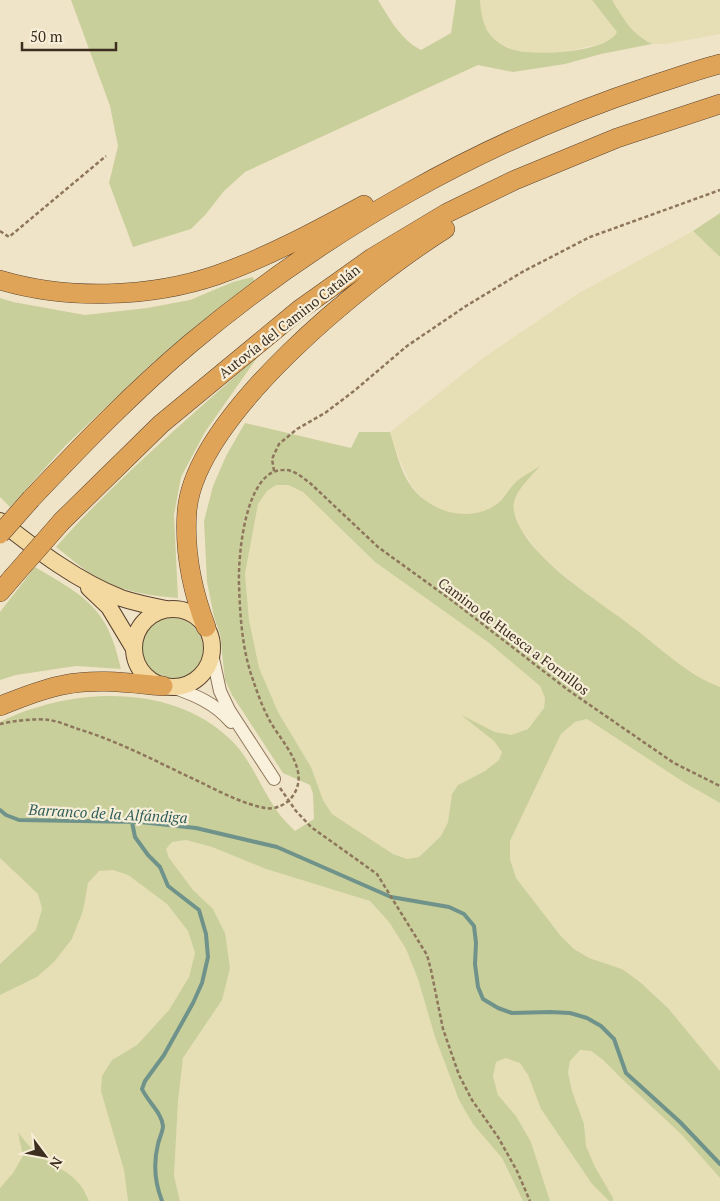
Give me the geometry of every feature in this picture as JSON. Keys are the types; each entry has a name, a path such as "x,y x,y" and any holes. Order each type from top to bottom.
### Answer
{"highway":[{"path":"0,280 42,289 76,293 114,294 184,284 215,275 286,246 444,163 531,122 720,64"},
{"path":"0,534 31,499 124,403 191,343 242,303 330,240 409,192 487,152 542,127 631,92"},
{"name":"Autovía del Camino Catalán","path":"6,585 62,520 122,461 189,400 299,310 372,258 448,213 514,180 617,138 720,104"},
{"path":"206,627 194,594 190,570 187,511 192,489 201,468 215,441 238,410 273,370 314,330 355,293 416,247 507,191 617,138"},
{"path":"0,706 44,690 80,682 116,682 168,687"}],"main road":[{"path":"0,521 73,573 121,598 168,609"},
{"path":"73,573 109,608 133,648"},
{"path":"174,608 188,612 200,619 206,627 210,635 212,654 209,663 198,678 190,683 168,687 147,678 139,669 133,648 134,638 143,622 158,611 174,608"}],"street":[{"path":"212,654 220,690 229,710 274,779"},
{"path":"168,687 196,695 213,705 226,716 255,751"}],"path":[{"path":"0,231 9,237 106,156"},
{"path":"0,724 49,720 98,735 231,797 267,809 279,807 289,801 298,786 298,772 270,720 252,678 242,633 239,583 242,544 251,503 259,484 274,471 272,459 279,444 297,428 325,413 354,391 407,346 466,306 524,271 590,236 720,190"},
{"name":"Camino de Huesca a Fornillos","path":"274,471 292,471 310,483 378,547 454,602 568,690 674,763 720,786"},
{"path":"274,779 289,801 311,827 377,874 419,942 429,962 443,1029 459,1075 472,1100 498,1137 517,1171 530,1201"}],"shaded area":[{"path":"480,0 592,0 617,32 614,38 600,44 573,50 538,54 512,50 494,39 482,22"},
{"path":"612,0 720,0 720,34 666,44 652,44 638,37 625,23"},
{"path":"693,231 720,257 720,687 687,671 637,630 599,604 542,557 521,529 513,509 514,500 520,490 518,480 495,506 481,512 461,515 446,511 427,503 411,485 390,432 483,358 579,293"},
{"path":"276,485 287,485 303,492 375,562 489,643 540,686 545,698 544,708 528,729 511,735 495,732 464,717 494,741 502,751 499,760 485,771 458,785 452,794 448,822 441,836 419,857 407,859 393,854 332,814 323,800 311,767 278,712 258,668 249,620 245,574 258,504 267,490"},
{"path":"587,719 685,783 720,803 720,1071 668,1008 640,982 622,969 589,958 574,949 560,935 516,878 510,859 510,841 561,734 575,722"},
{"path":"186,840 212,847 266,869 370,901 389,922 406,949 418,979 435,1037 459,1100 502,1158 523,1201 180,1201 174,1176 178,1101 183,1058 222,1000 225,933 213,909 193,890 168,858 166,849 172,842"},
{"path":"0,858 38,894 42,909 36,930 0,964"},
{"path":"113,870 128,875 167,904 188,931 195,953 189,977 169,1010 137,1045 112,1060 128,1201 89,1201 87,1194 50,1162 31,1149 19,1133 23,1156 13,1173 0,1188 0,995 37,977 54,962 72,939 83,911 88,883 98,871"},
{"path":"580,1050 591,1051 603,1060 682,1135 720,1178 720,1201 613,1201 586,1146 584,1124 572,1091 568,1072 570,1060"},
{"path":"506,1058 519,1062 528,1075 541,1109 592,1184 609,1201 550,1201 531,1142 516,1116 498,1095 493,1076 496,1062"}],"green space":[{"path":"71,0 378,0 401,34 421,50 451,33 456,0 480,0 483,21 494,39 512,49 538,53 586,49 611,39 617,32 592,0 612,0 633,31 652,44 601,54 565,64 513,72 478,65 245,172 224,191 191,229 133,247 109,183 118,146 110,106"},
{"path":"720,213 720,257 693,231"},
{"path":"253,277 255,283 213,314 148,367 65,446 10,507 0,497 0,298 85,315 147,308 190,300 233,282"},
{"path":"259,355 205,432 181,477 174,515 178,598 145,594 113,585 88,572 56,547 79,521 129,472"},
{"path":"245,423 351,448 359,432 390,432 401,467 411,486 419,495 438,508 460,514 472,514 494,506 517,481 540,466 518,493 514,505 514,511 521,528 533,546 566,578 677,662 697,676 720,687 720,803 685,783 587,719 575,722 561,734 510,841 510,859 516,878 560,935 574,949 589,958 622,969 640,982 668,1008 720,1071 720,1178 682,1135 603,1060 591,1051 580,1050 570,1061 568,1072 572,1091 584,1124 586,1146 595,1167 613,1198 613,1201 609,1201 592,1184 541,1109 528,1075 520,1063 506,1058 496,1062 493,1076 498,1095 516,1116 531,1142 550,1201 523,1201 502,1158 473,1124 459,1100 435,1037 418,979 406,949 389,922 370,901 266,869 212,847 186,840 172,842 166,849 169,858 193,890 213,909 225,933 230,968 222,1000 183,1058 178,1101 174,1176 180,1201 128,1201 124,1170 101,1091 102,1076 112,1060 137,1045 169,1010 189,977 195,953 188,931 167,904 128,875 113,870 99,871 88,883 83,911 72,939 54,962 37,977 0,995 0,964 36,930 42,909 38,894 0,858 0,722 28,710 57,702 89,697 120,696 151,700 181,708 208,722 239,748 277,811 295,831 314,819 313,794 310,785 283,773 232,695 225,680 220,634 214,617 207,582 204,521 213,486 226,456","holes":["276,485 288,485 303,492 375,562 489,643 540,686 545,698 544,708 528,729 511,735 495,732 461,715 494,741 502,752 499,760 485,771 458,785 452,794 448,822 441,836 419,857 407,859 393,854 332,814 323,800 311,767 278,712 259,668 249,620 245,574 258,504 267,491"]},
{"path":"35,567 68,587 92,606 102,618 109,632 116,648 121,669 76,666 16,675 0,680 0,612"},
{"path":"172,618 189,623 194,627 198,632 203,649 198,666 194,671 189,675 172,680 155,675 150,671 146,666 141,649 146,632 150,627 155,623"},
{"path":"18,1132 39,1155 78,1182 89,1201 0,1201 0,1188 13,1173 23,1156"}],"waterway":[{"name":"Barranco de la Alfándiga","path":"0,810 6,815 19,820 140,822 196,828 277,847 391,897 449,907 464,914 474,926 476,943 475,964 478,987 483,999 498,1008 512,1013 570,1013 587,1018 601,1026 614,1039 626,1073 680,1122 720,1164"},
{"path":"132,822 135,837 148,855 160,867 168,886 199,910 206,934 208,957 202,983 193,1003 164,1055 145,1081 142,1089 160,1117 163,1126 156,1151 155,1166 156,1180 162,1201"}]}
